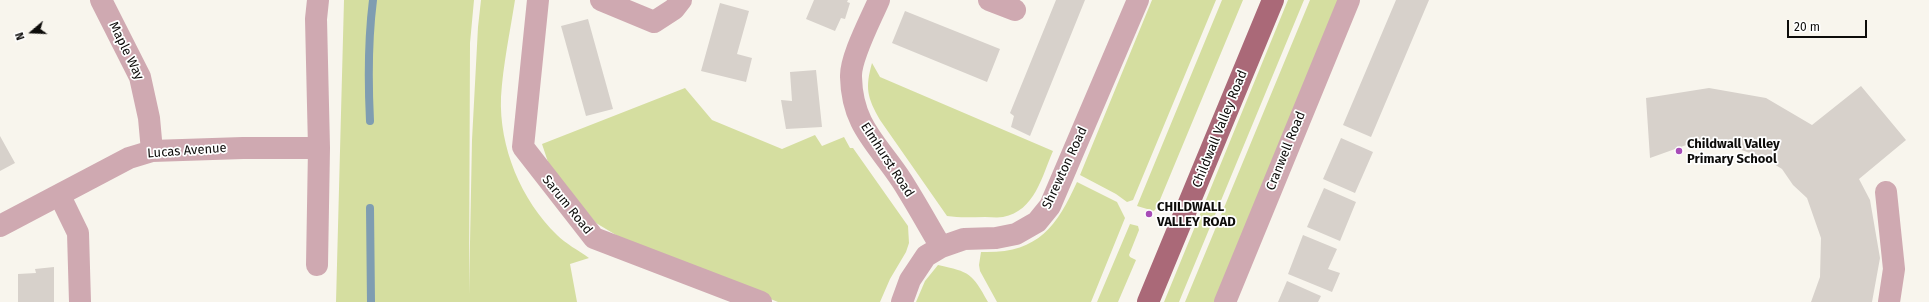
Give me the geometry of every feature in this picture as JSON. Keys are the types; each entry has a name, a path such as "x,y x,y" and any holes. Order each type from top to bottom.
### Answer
{"main road":[{"name":"Childwall Valley Road","path":"1148,302 1273,0"}],"street":[{"name":"Maple Way","path":"101,0 140,77 149,118 152,151"},
{"path":"317,265 319,148 316,19 318,0"},
{"name":"Sarum Road","path":"538,0 523,147 541,172 594,238 761,302"},
{"path":"601,0 654,22 674,9 681,0"},
{"name":"Elmhurst Road","path":"879,0 852,65 851,76 857,114 868,134 902,181 941,247"},
{"path":"988,0 1015,10"},
{"name":"Shrewton Road","path":"902,302 910,280 926,256 941,247 964,239 996,238 1016,234 1037,222 1050,206 1138,0"},
{"name":"Cranwell Road","path":"1225,302 1349,0"},
{"name":"Lucas Avenue","path":"0,226 60,196 129,158 152,151 242,148 319,148"},
{"path":"1886,192 1894,269 1889,302"},
{"path":"60,196 78,233 80,302"}],"green space":[{"path":"344,0 474,0 470,43 469,294 472,140 478,27 481,0 515,0 501,97 501,116 504,135 508,153 515,172 533,206 557,235 589,258 570,264 577,302 336,302"},
{"path":"1152,0 1216,0 1133,200 1127,202 1116,194 1080,175"},
{"path":"1222,0 1243,0 1157,207 1154,211 1137,206"},
{"path":"1288,0 1304,0 1179,302 1164,302"},
{"path":"1310,0 1341,0 1215,302 1185,302"},
{"path":"872,63 880,77 1053,151 1036,191 1023,208 1003,217 947,216 880,120 872,105 868,92 868,79"},
{"path":"685,88 712,120 782,149 815,135 822,146 844,137 850,148 853,148 908,226 909,243 906,252 890,279 880,302 778,302 626,241 596,223 550,168 542,144"},
{"path":"1077,182 1117,202 1125,218 1091,302 997,302 980,271 979,265 981,252 1017,248 1030,243 1042,235 1061,213"},
{"path":"1130,224 1138,226 1139,230 1129,255 1136,260 1118,302 1097,302"},
{"path":"938,265 964,272 969,275 974,279 988,302 916,302 925,281"}],"building":[{"path":"814,0 848,0 847,2 850,3 845,19 841,18 835,31 806,19"},
{"path":"1056,0 1085,0 1030,136 1011,127 1014,116 1010,113"},
{"path":"1396,0 1429,0 1371,137 1343,125"},
{"path":"720,3 749,11 737,54 752,58 746,82 701,71"},
{"path":"905,11 1000,49 987,82 892,43"},
{"path":"588,19 613,109 586,116 561,26"},
{"path":"816,70 822,127 786,129 781,100 792,101 790,72"},
{"path":"1861,86 1906,140 1859,179 1870,200 1880,258 1872,302 1811,302 1820,277 1821,238 1807,198 1793,185 1782,169 1766,159 1728,145 1689,144 1650,158 1646,98 1709,88 1766,98 1812,125"},
{"path":"0,136 15,163 0,171"},
{"path":"1341,138 1373,152 1355,193 1323,179"},
{"path":"1324,188 1356,202 1340,241 1307,227"},
{"path":"1303,235 1337,249 1328,269 1340,273 1332,292 1288,274"},
{"path":"54,267 54,302 18,302 18,274 36,273 35,269"},
{"path":"1287,281 1321,296 1318,302 1278,302"}],"waterway":[{"path":"370,121 369,60 373,0"},
{"path":"370,208 371,302"}],"place":[{"name":"Childwall Valley Primary School","path":"1679,151"},
{"name":"CHILDWALL VALLEY ROAD","path":"1149,214"}]}
